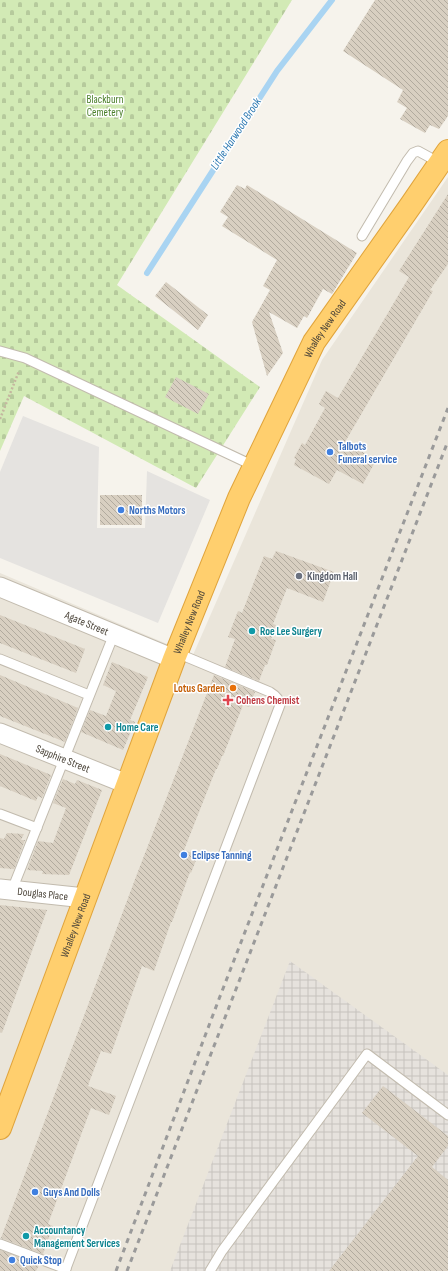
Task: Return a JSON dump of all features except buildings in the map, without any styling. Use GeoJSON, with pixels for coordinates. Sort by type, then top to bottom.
{"type":"FeatureCollection","features":[{"type":"Feature","properties":{"kind":"highway","name":"Whalley New Road"},"geometry":{"type":"LineString","coordinates":[[0,1128],[175,656],[239,498],[314,342],[444,157]]}},
{"type":"Feature","properties":{"kind":"street","name":"Agate Street"},"geometry":{"type":"LineString","coordinates":[[0,587],[114,634],[175,656]]}},
{"type":"Feature","properties":{"kind":"street","name":"Sapphire Street"},"geometry":{"type":"LineString","coordinates":[[0,733],[127,784]]}},
{"type":"Feature","properties":{"kind":"street","name":"Douglas Place"},"geometry":{"type":"LineString","coordinates":[[6,890],[86,898]]}},
{"type":"Feature","properties":{"kind":"lane"},"geometry":{"type":"LineString","coordinates":[[362,236],[413,153],[418,151],[444,157]]}},
{"type":"Feature","properties":{"kind":"lane"},"geometry":{"type":"LineString","coordinates":[[0,351],[25,358],[254,466]]}},
{"type":"Feature","properties":{"kind":"lane"},"geometry":{"type":"LineString","coordinates":[[6,890],[37,828],[114,634]]}},
{"type":"Feature","properties":{"kind":"lane"},"geometry":{"type":"LineString","coordinates":[[0,1244],[66,1270],[280,705],[275,695],[270,692],[175,656]]}},
{"type":"Feature","properties":{"kind":"lane"},"geometry":{"type":"LineString","coordinates":[[0,659],[89,696]]}},
{"type":"Feature","properties":{"kind":"lane"},"geometry":{"type":"LineString","coordinates":[[0,814],[37,828]]}},
{"type":"Feature","properties":{"kind":"lane"},"geometry":{"type":"LineString","coordinates":[[210,1271],[222,1251],[367,1054],[448,1115]]}},
{"type":"Feature","properties":{"kind":"path"},"geometry":{"type":"LineString","coordinates":[[0,419],[25,358]]}},
{"type":"Feature","properties":{"kind":"shaded area"},"geometry":{"type":"Polygon","coordinates":[[[448,177],[448,1271],[0,1271],[0,573],[193,655],[322,360],[448,177]]]}},
{"type":"Feature","properties":{"kind":"shaded area","name":"Norths Motors"},"geometry":{"type":"Polygon","coordinates":[[[23,416],[99,447],[97,528],[145,528],[147,471],[210,500],[158,623],[0,558],[0,472],[23,416]]]}},
{"type":"Feature","properties":{"kind":"shaded area"},"geometry":{"type":"Polygon","coordinates":[[[290,961],[448,1075],[448,1271],[170,1271],[290,961]]]}},
{"type":"Feature","properties":{"kind":"green space","name":"Blackburn Cemetery"},"geometry":{"type":"Polygon","coordinates":[[[0,0],[292,0],[117,285],[260,387],[196,488],[24,396],[0,451],[0,0]]]}},
{"type":"Feature","properties":{"kind":"waterway","name":"Little Harwood Brook"},"geometry":{"type":"LineString","coordinates":[[147,273],[277,71],[332,0]]}},
{"type":"Feature","properties":{"kind":"railway"},"geometry":{"type":"LineString","coordinates":[[116,1271],[219,999],[448,408]]}},
{"type":"Feature","properties":{"kind":"railway"},"geometry":{"type":"LineString","coordinates":[[127,1271],[448,441]]}},
{"type":"Feature","properties":{"kind":"place","name":"Talbots Funeral service"},"geometry":{"type":"Point","coordinates":[330,452]}},
{"type":"Feature","properties":{"kind":"place","name":"Norths Motors"},"geometry":{"type":"Point","coordinates":[121,510]}},
{"type":"Feature","properties":{"kind":"place","name":"Kingdom Hall"},"geometry":{"type":"Point","coordinates":[299,576]}},
{"type":"Feature","properties":{"kind":"place","name":"Roe Lee Surgery"},"geometry":{"type":"Point","coordinates":[252,631]}},
{"type":"Feature","properties":{"kind":"place","name":"Lotus Garden"},"geometry":{"type":"Point","coordinates":[233,688]}},
{"type":"Feature","properties":{"kind":"place","name":"Cohens Chemist"},"geometry":{"type":"Point","coordinates":[228,700]}},
{"type":"Feature","properties":{"kind":"place","name":"Home Care"},"geometry":{"type":"Point","coordinates":[108,727]}},
{"type":"Feature","properties":{"kind":"place","name":"Eclipse Tanning"},"geometry":{"type":"Point","coordinates":[184,855]}},
{"type":"Feature","properties":{"kind":"place","name":"Guys And Dolls"},"geometry":{"type":"Point","coordinates":[35,1192]}},
{"type":"Feature","properties":{"kind":"place","name":"Accountancy Management Services"},"geometry":{"type":"Point","coordinates":[26,1236]}},
{"type":"Feature","properties":{"kind":"place","name":"Quick Stop"},"geometry":{"type":"Point","coordinates":[12,1260]}}]}
